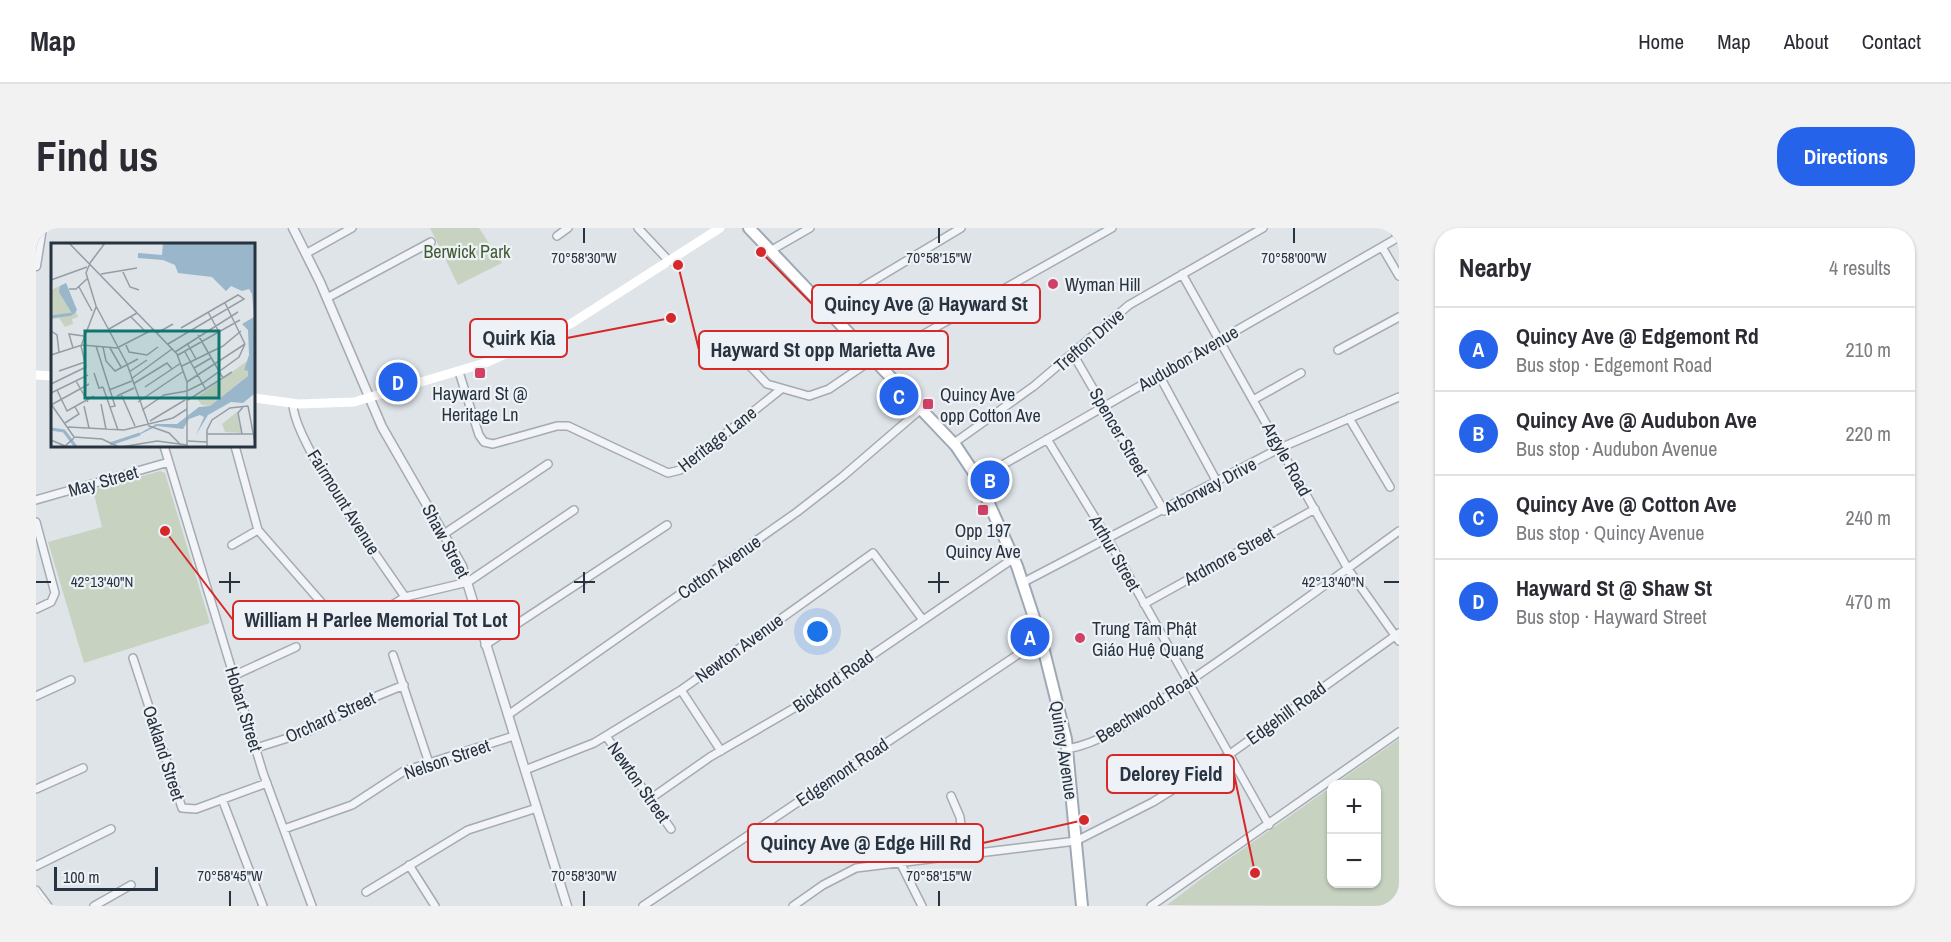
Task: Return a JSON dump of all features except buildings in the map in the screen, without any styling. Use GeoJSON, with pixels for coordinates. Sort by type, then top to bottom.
{"type":"FeatureCollection","features":[{"type":"Feature","properties":{"kind":"main road"},"geometry":{"type":"LineString","coordinates":[[255,398],[293,404],[335,404],[369,399],[459,372],[512,353],[557,332],[720,228]]}},
{"type":"Feature","properties":{"kind":"main road","name":"Quincy Avenue"},"geometry":{"type":"LineString","coordinates":[[749,228],[954,444],[978,478],[1024,582],[1041,639],[1067,749],[1082,906]]}},
{"type":"Feature","properties":{"kind":"main road"},"geometry":{"type":"LineString","coordinates":[[36,375],[51,376]]}},
{"type":"Feature","properties":{"kind":"street"},"geometry":{"type":"LineString","coordinates":[[36,266],[42,228]]}},
{"type":"Feature","properties":{"kind":"street","name":"Shaw Street"},"geometry":{"type":"LineString","coordinates":[[293,228],[307,253],[369,399],[468,582],[567,906]]}},
{"type":"Feature","properties":{"kind":"street"},"geometry":{"type":"LineString","coordinates":[[307,253],[352,228]]}},
{"type":"Feature","properties":{"kind":"street"},"geometry":{"type":"LineString","coordinates":[[638,228],[669,261]]}},
{"type":"Feature","properties":{"kind":"street"},"geometry":{"type":"LineString","coordinates":[[770,251],[810,228]]}},
{"type":"Feature","properties":{"kind":"street"},"geometry":{"type":"LineString","coordinates":[[826,309],[962,228]]}},
{"type":"Feature","properties":{"kind":"street"},"geometry":{"type":"LineString","coordinates":[[737,352],[767,384],[801,395],[818,394],[1112,228]]}},
{"type":"Feature","properties":{"kind":"street","name":"Trefton Drive"},"geometry":{"type":"LineString","coordinates":[[954,444],[1034,386],[1129,305],[1263,228]]}},
{"type":"Feature","properties":{"kind":"street"},"geometry":{"type":"LineString","coordinates":[[1393,228],[1399,237]]}},
{"type":"Feature","properties":{"kind":"street"},"geometry":{"type":"LineString","coordinates":[[558,236],[565,229]]}},
{"type":"Feature","properties":{"kind":"street","name":"Audubon Avenue"},"geometry":{"type":"LineString","coordinates":[[978,478],[1399,237]]}},
{"type":"Feature","properties":{"kind":"street"},"geometry":{"type":"LineString","coordinates":[[327,298],[431,243]]}},
{"type":"Feature","properties":{"kind":"street"},"geometry":{"type":"LineString","coordinates":[[1382,247],[1399,276]]}},
{"type":"Feature","properties":{"kind":"street","name":"Argyle Road"},"geometry":{"type":"LineString","coordinates":[[1182,274],[1348,569],[1398,636]]}},
{"type":"Feature","properties":{"kind":"street"},"geometry":{"type":"LineString","coordinates":[[1338,350],[1399,317]]}},
{"type":"Feature","properties":{"kind":"street","name":"Spencer Street"},"geometry":{"type":"LineString","coordinates":[[1073,354],[1164,511]]}},
{"type":"Feature","properties":{"kind":"street","name":"Heritage Lane"},"geometry":{"type":"LineString","coordinates":[[459,372],[479,435],[484,442],[494,444],[557,426],[568,426],[668,474],[680,470],[780,390]]}},
{"type":"Feature","properties":{"kind":"street"},"geometry":{"type":"LineString","coordinates":[[1253,400],[1301,373]]}},
{"type":"Feature","properties":{"kind":"street"},"geometry":{"type":"LineString","coordinates":[[1159,375],[1218,482]]}},
{"type":"Feature","properties":{"kind":"street","name":"Arborway Drive"},"geometry":{"type":"LineString","coordinates":[[1024,582],[1281,448],[1399,397]]}},
{"type":"Feature","properties":{"kind":"street","name":"Fairmount Avenue"},"geometry":{"type":"LineString","coordinates":[[293,404],[297,426],[338,497],[405,597]]}},
{"type":"Feature","properties":{"kind":"street","name":"Cotton Avenue"},"geometry":{"type":"LineString","coordinates":[[508,715],[797,512],[848,473],[921,409]]}},
{"type":"Feature","properties":{"kind":"street"},"geometry":{"type":"LineString","coordinates":[[1349,418],[1390,487]]}},
{"type":"Feature","properties":{"kind":"street","name":"Arthur Street"},"geometry":{"type":"LineString","coordinates":[[1047,439],[1108,539],[1269,825]]}},
{"type":"Feature","properties":{"kind":"street","name":"Hobart Street"},"geometry":{"type":"LineString","coordinates":[[164,447],[267,783],[312,906]]}},
{"type":"Feature","properties":{"kind":"street"},"geometry":{"type":"LineString","coordinates":[[235,447],[258,530],[348,633],[405,597],[468,582],[574,510]]}},
{"type":"Feature","properties":{"kind":"street","name":"May Street"},"geometry":{"type":"LineString","coordinates":[[36,500],[169,462]]}},
{"type":"Feature","properties":{"kind":"street"},"geometry":{"type":"LineString","coordinates":[[444,534],[548,464]]}},
{"type":"Feature","properties":{"kind":"street","name":"Ardmore Street"},"geometry":{"type":"LineString","coordinates":[[1144,604],[1315,508]]}},
{"type":"Feature","properties":{"kind":"street"},"geometry":{"type":"LineString","coordinates":[[36,522],[39,544],[54,585],[54,598],[36,609]]}},
{"type":"Feature","properties":{"kind":"street"},"geometry":{"type":"LineString","coordinates":[[486,645],[667,525]]}},
{"type":"Feature","properties":{"kind":"street"},"geometry":{"type":"LineString","coordinates":[[232,545],[258,530]]}},
{"type":"Feature","properties":{"kind":"street","name":"Beechwood Road"},"geometry":{"type":"LineString","coordinates":[[1067,749],[1084,746],[1130,721],[1399,531]]}},
{"type":"Feature","properties":{"kind":"street","name":"Newton Avenue"},"geometry":{"type":"LineString","coordinates":[[525,770],[567,755],[606,736],[681,690],[873,554],[923,620]]}},
{"type":"Feature","properties":{"kind":"street","name":"Bickford Road"},"geometry":{"type":"LineString","coordinates":[[650,799],[721,751],[754,734],[796,707],[1014,558]]}},
{"type":"Feature","properties":{"kind":"street","name":"Edgehill Road"},"geometry":{"type":"LineString","coordinates":[[1076,841],[1153,802],[1230,754],[1398,636]]}},
{"type":"Feature","properties":{"kind":"street","name":"Edgemont Road"},"geometry":{"type":"LineString","coordinates":[[643,906],[1041,639]]}},
{"type":"Feature","properties":{"kind":"street"},"geometry":{"type":"LineString","coordinates":[[233,676],[296,647]]}},
{"type":"Feature","properties":{"kind":"street"},"geometry":{"type":"LineString","coordinates":[[393,655],[429,764]]}},
{"type":"Feature","properties":{"kind":"street","name":"Oakland Street"},"geometry":{"type":"LineString","coordinates":[[133,658],[180,806],[191,810],[222,800]]}},
{"type":"Feature","properties":{"kind":"street"},"geometry":{"type":"LineString","coordinates":[[36,696],[71,680]]}},
{"type":"Feature","properties":{"kind":"street","name":"Orchard Street"},"geometry":{"type":"LineString","coordinates":[[256,748],[307,732],[377,696],[404,686]]}},
{"type":"Feature","properties":{"kind":"street"},"geometry":{"type":"LineString","coordinates":[[681,690],[721,751]]}},
{"type":"Feature","properties":{"kind":"street"},"geometry":{"type":"LineString","coordinates":[[1151,906],[1399,732]]}},
{"type":"Feature","properties":{"kind":"street","name":"Nelson Street"},"geometry":{"type":"LineString","coordinates":[[284,829],[352,805],[400,774],[514,736]]}},
{"type":"Feature","properties":{"kind":"street","name":"Newton Street"},"geometry":{"type":"LineString","coordinates":[[606,736],[671,828]]}},
{"type":"Feature","properties":{"kind":"street"},"geometry":{"type":"LineString","coordinates":[[36,789],[82,768]]}},
{"type":"Feature","properties":{"kind":"street"},"geometry":{"type":"LineString","coordinates":[[263,906],[222,800],[267,783]]}},
{"type":"Feature","properties":{"kind":"street"},"geometry":{"type":"LineString","coordinates":[[951,796],[960,817],[964,854]]}},
{"type":"Feature","properties":{"kind":"street"},"geometry":{"type":"LineString","coordinates":[[366,892],[468,830],[537,808]]}},
{"type":"Feature","properties":{"kind":"street"},"geometry":{"type":"LineString","coordinates":[[36,866],[111,829]]}},
{"type":"Feature","properties":{"kind":"street"},"geometry":{"type":"LineString","coordinates":[[793,906],[850,871],[900,862],[1076,841]]}},
{"type":"Feature","properties":{"kind":"street"},"geometry":{"type":"LineString","coordinates":[[900,862],[922,906]]}},
{"type":"Feature","properties":{"kind":"street"},"geometry":{"type":"LineString","coordinates":[[410,865],[435,906]]}},
{"type":"Feature","properties":{"kind":"street"},"geometry":{"type":"LineString","coordinates":[[94,906],[131,885]]}},
{"type":"Feature","properties":{"kind":"street"},"geometry":{"type":"LineString","coordinates":[[36,890],[48,906]]}},
{"type":"Feature","properties":{"kind":"green space","name":"Berwick Park"},"geometry":{"type":"Polygon","coordinates":[[[430,228],[479,228],[502,263],[458,285],[430,228]]]}},
{"type":"Feature","properties":{"kind":"green space"},"geometry":{"type":"Polygon","coordinates":[[[160,471],[165,473],[210,623],[84,663],[48,542],[102,527],[93,490],[160,471]]]}},
{"type":"Feature","properties":{"kind":"green space"},"geometry":{"type":"Polygon","coordinates":[[[1399,739],[1399,903],[1396,906],[1167,905],[1327,790],[1327,888],[1381,888],[1381,780],[1341,780],[1399,739]]]}},
{"type":"Feature","properties":{"kind":"place","name":"Quincy Ave @ Hayward St"},"geometry":{"type":"Point","coordinates":[761,252]}},
{"type":"Feature","properties":{"kind":"place","name":"Hayward St opp Marietta Ave"},"geometry":{"type":"Point","coordinates":[678,265]}},
{"type":"Feature","properties":{"kind":"place","name":"Wyman Hill"},"geometry":{"type":"Point","coordinates":[1053,284]}},
{"type":"Feature","properties":{"kind":"place","name":"Quirk Kia"},"geometry":{"type":"Point","coordinates":[671,318]}},
{"type":"Feature","properties":{"kind":"place","name":"Hayward St @ Heritage Ln"},"geometry":{"type":"Point","coordinates":[480,373]}},
{"type":"Feature","properties":{"kind":"place","name":"Hayward St @ Shaw St"},"geometry":{"type":"Point","coordinates":[398,382]}},
{"type":"Feature","properties":{"kind":"place","name":"Quincy Ave @ Cotton Ave"},"geometry":{"type":"Point","coordinates":[899,396]}},
{"type":"Feature","properties":{"kind":"place","name":"Quincy Ave opp Cotton Ave"},"geometry":{"type":"Point","coordinates":[928,404]}},
{"type":"Feature","properties":{"kind":"place","name":"Quincy Ave @ Audubon Ave"},"geometry":{"type":"Point","coordinates":[990,480]}},
{"type":"Feature","properties":{"kind":"place","name":"Opp 197 Quincy Ave"},"geometry":{"type":"Point","coordinates":[983,510]}},
{"type":"Feature","properties":{"kind":"place","name":"William H Parlee Memorial Tot Lot"},"geometry":{"type":"Point","coordinates":[165,531]}},
{"type":"Feature","properties":{"kind":"place","name":"Quincy Ave @ Edgemont Rd"},"geometry":{"type":"Point","coordinates":[1030,637]}},
{"type":"Feature","properties":{"kind":"place","name":"Trung Tâm Phật Giáo Huệ Quang"},"geometry":{"type":"Point","coordinates":[1080,638]}},
{"type":"Feature","properties":{"kind":"place","name":"Quincy Ave @ Edge Hill Rd"},"geometry":{"type":"Point","coordinates":[1084,820]}},
{"type":"Feature","properties":{"kind":"place","name":"Delorey Field"},"geometry":{"type":"Point","coordinates":[1255,873]}}]}
